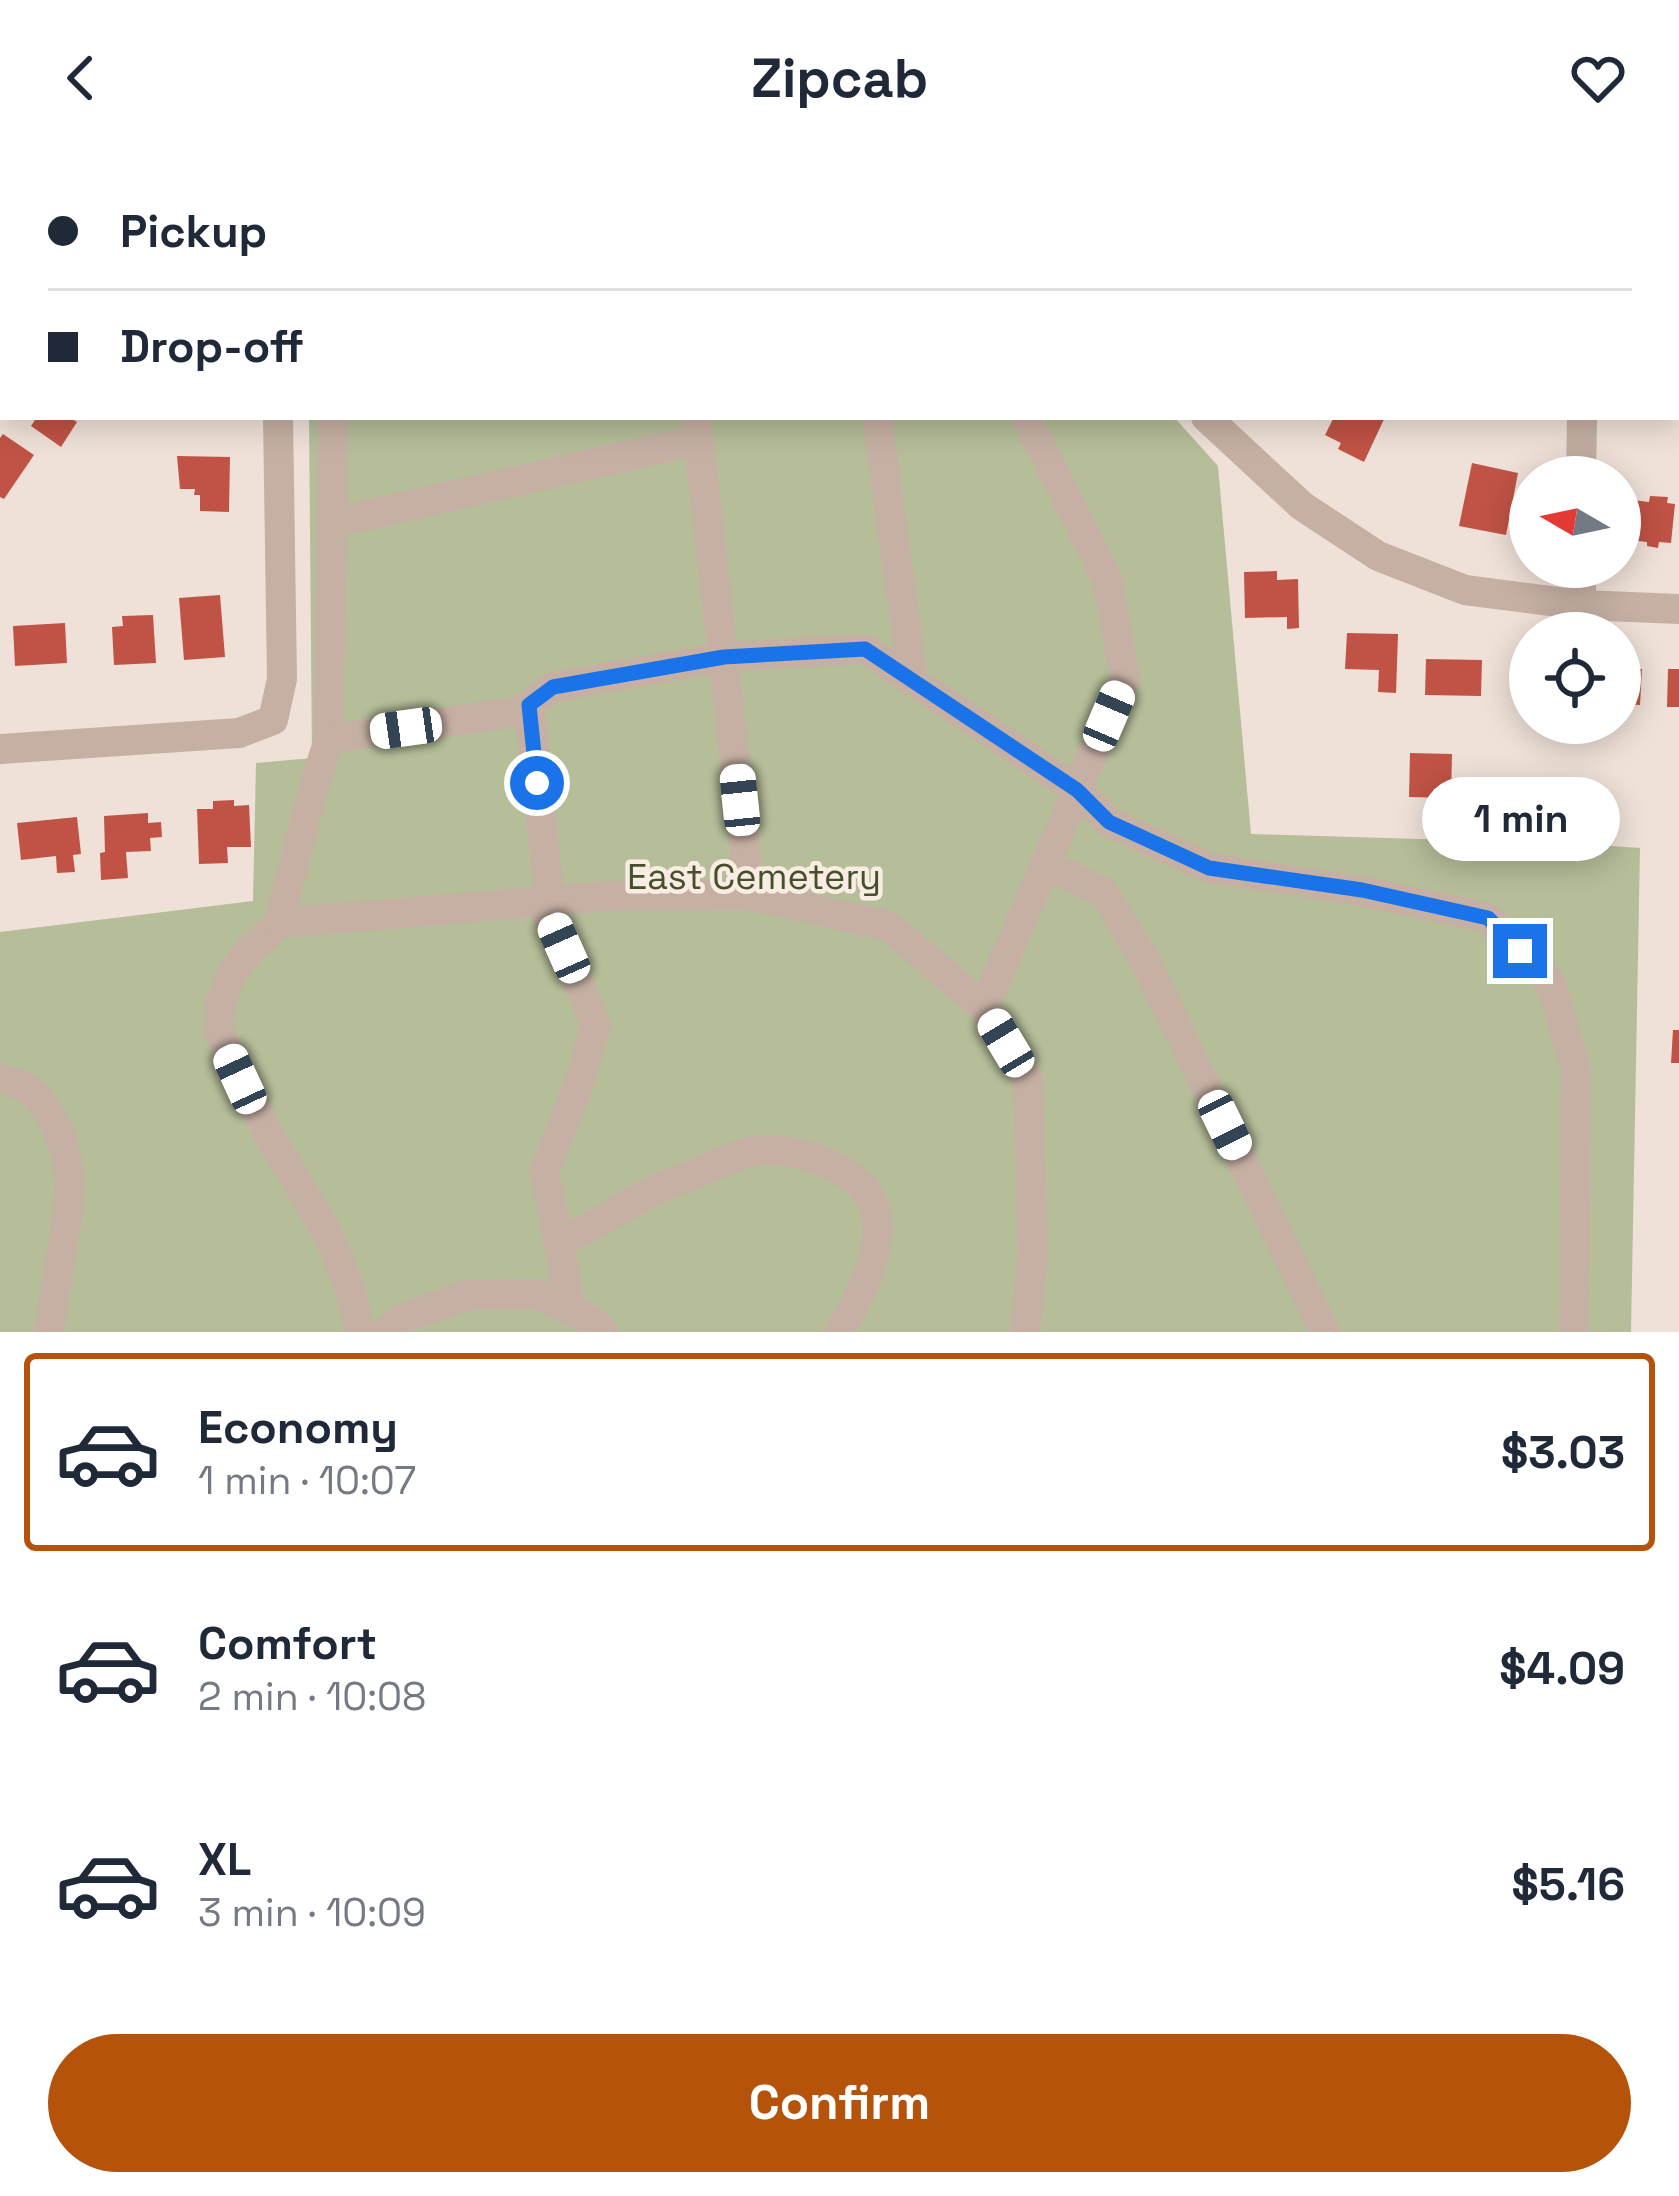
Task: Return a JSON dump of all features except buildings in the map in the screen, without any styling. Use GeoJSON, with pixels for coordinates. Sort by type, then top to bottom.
{"type":"FeatureCollection","features":[{"type":"Feature","properties":{"kind":"street"},"geometry":{"type":"LineString","coordinates":[[0,749],[239,733],[273,720],[282,679],[278,420]]}},
{"type":"Feature","properties":{"kind":"street"},"geometry":{"type":"LineString","coordinates":[[333,420],[329,739],[279,923],[233,971],[220,1004],[219,1032],[266,1130],[328,1234],[350,1289],[359,1332]]}},
{"type":"Feature","properties":{"kind":"street"},"geometry":{"type":"LineString","coordinates":[[878,420],[913,681]]}},
{"type":"Feature","properties":{"kind":"street"},"geometry":{"type":"LineString","coordinates":[[984,1007],[1125,679],[1107,579],[1028,420]]}},
{"type":"Feature","properties":{"kind":"street"},"geometry":{"type":"LineString","coordinates":[[1208,420],[1302,506],[1378,556],[1466,590],[1581,605],[1679,609]]}},
{"type":"Feature","properties":{"kind":"street"},"geometry":{"type":"LineString","coordinates":[[1582,420],[1582,456]]}},
{"type":"Feature","properties":{"kind":"street"},"geometry":{"type":"LineString","coordinates":[[332,524],[697,429],[750,895]]}},
{"type":"Feature","properties":{"kind":"street"},"geometry":{"type":"LineString","coordinates":[[1581,588],[1581,605]]}},
{"type":"Feature","properties":{"kind":"street"},"geometry":{"type":"LineString","coordinates":[[329,739],[521,711],[553,687],[724,657],[865,649],[1077,790],[1109,822],[1209,868],[1362,890],[1488,918],[1551,983],[1576,1071],[1574,1332]]}},
{"type":"Feature","properties":{"kind":"street"},"geometry":{"type":"LineString","coordinates":[[529,705],[545,901],[596,1027],[544,1173],[570,1310]]}},
{"type":"Feature","properties":{"kind":"street"},"geometry":{"type":"LineString","coordinates":[[1045,864],[1104,892],[1144,959],[1325,1332]]}},
{"type":"Feature","properties":{"kind":"street"},"geometry":{"type":"LineString","coordinates":[[279,923],[607,896],[750,895],[888,926],[984,1007],[1028,1079],[1033,1252],[1024,1332]]}},
{"type":"Feature","properties":{"kind":"street"},"geometry":{"type":"LineString","coordinates":[[0,1079],[38,1095],[67,1153],[69,1220],[50,1332]]}},
{"type":"Feature","properties":{"kind":"street"},"geometry":{"type":"LineString","coordinates":[[559,1242],[655,1190],[753,1151],[810,1156],[847,1173],[869,1195],[877,1226],[874,1260],[839,1332]]}},
{"type":"Feature","properties":{"kind":"street"},"geometry":{"type":"LineString","coordinates":[[386,1332],[402,1319],[467,1295],[538,1294],[607,1331]]}},
{"type":"Feature","properties":{"kind":"green space","name":"East Cemetery"},"geometry":{"type":"Polygon","coordinates":[[[309,420],[1177,420],[1218,466],[1251,834],[1640,848],[1631,1332],[0,1332],[0,932],[253,901],[256,763],[312,758],[309,420]]]}},
{"type":"Feature","properties":{"kind":"route"},"geometry":{"type":"LineString","coordinates":[[537,783],[529,705],[553,687],[724,657],[865,649],[1077,790],[1109,822],[1209,868],[1362,890],[1488,918],[1520,951]]}}]}
